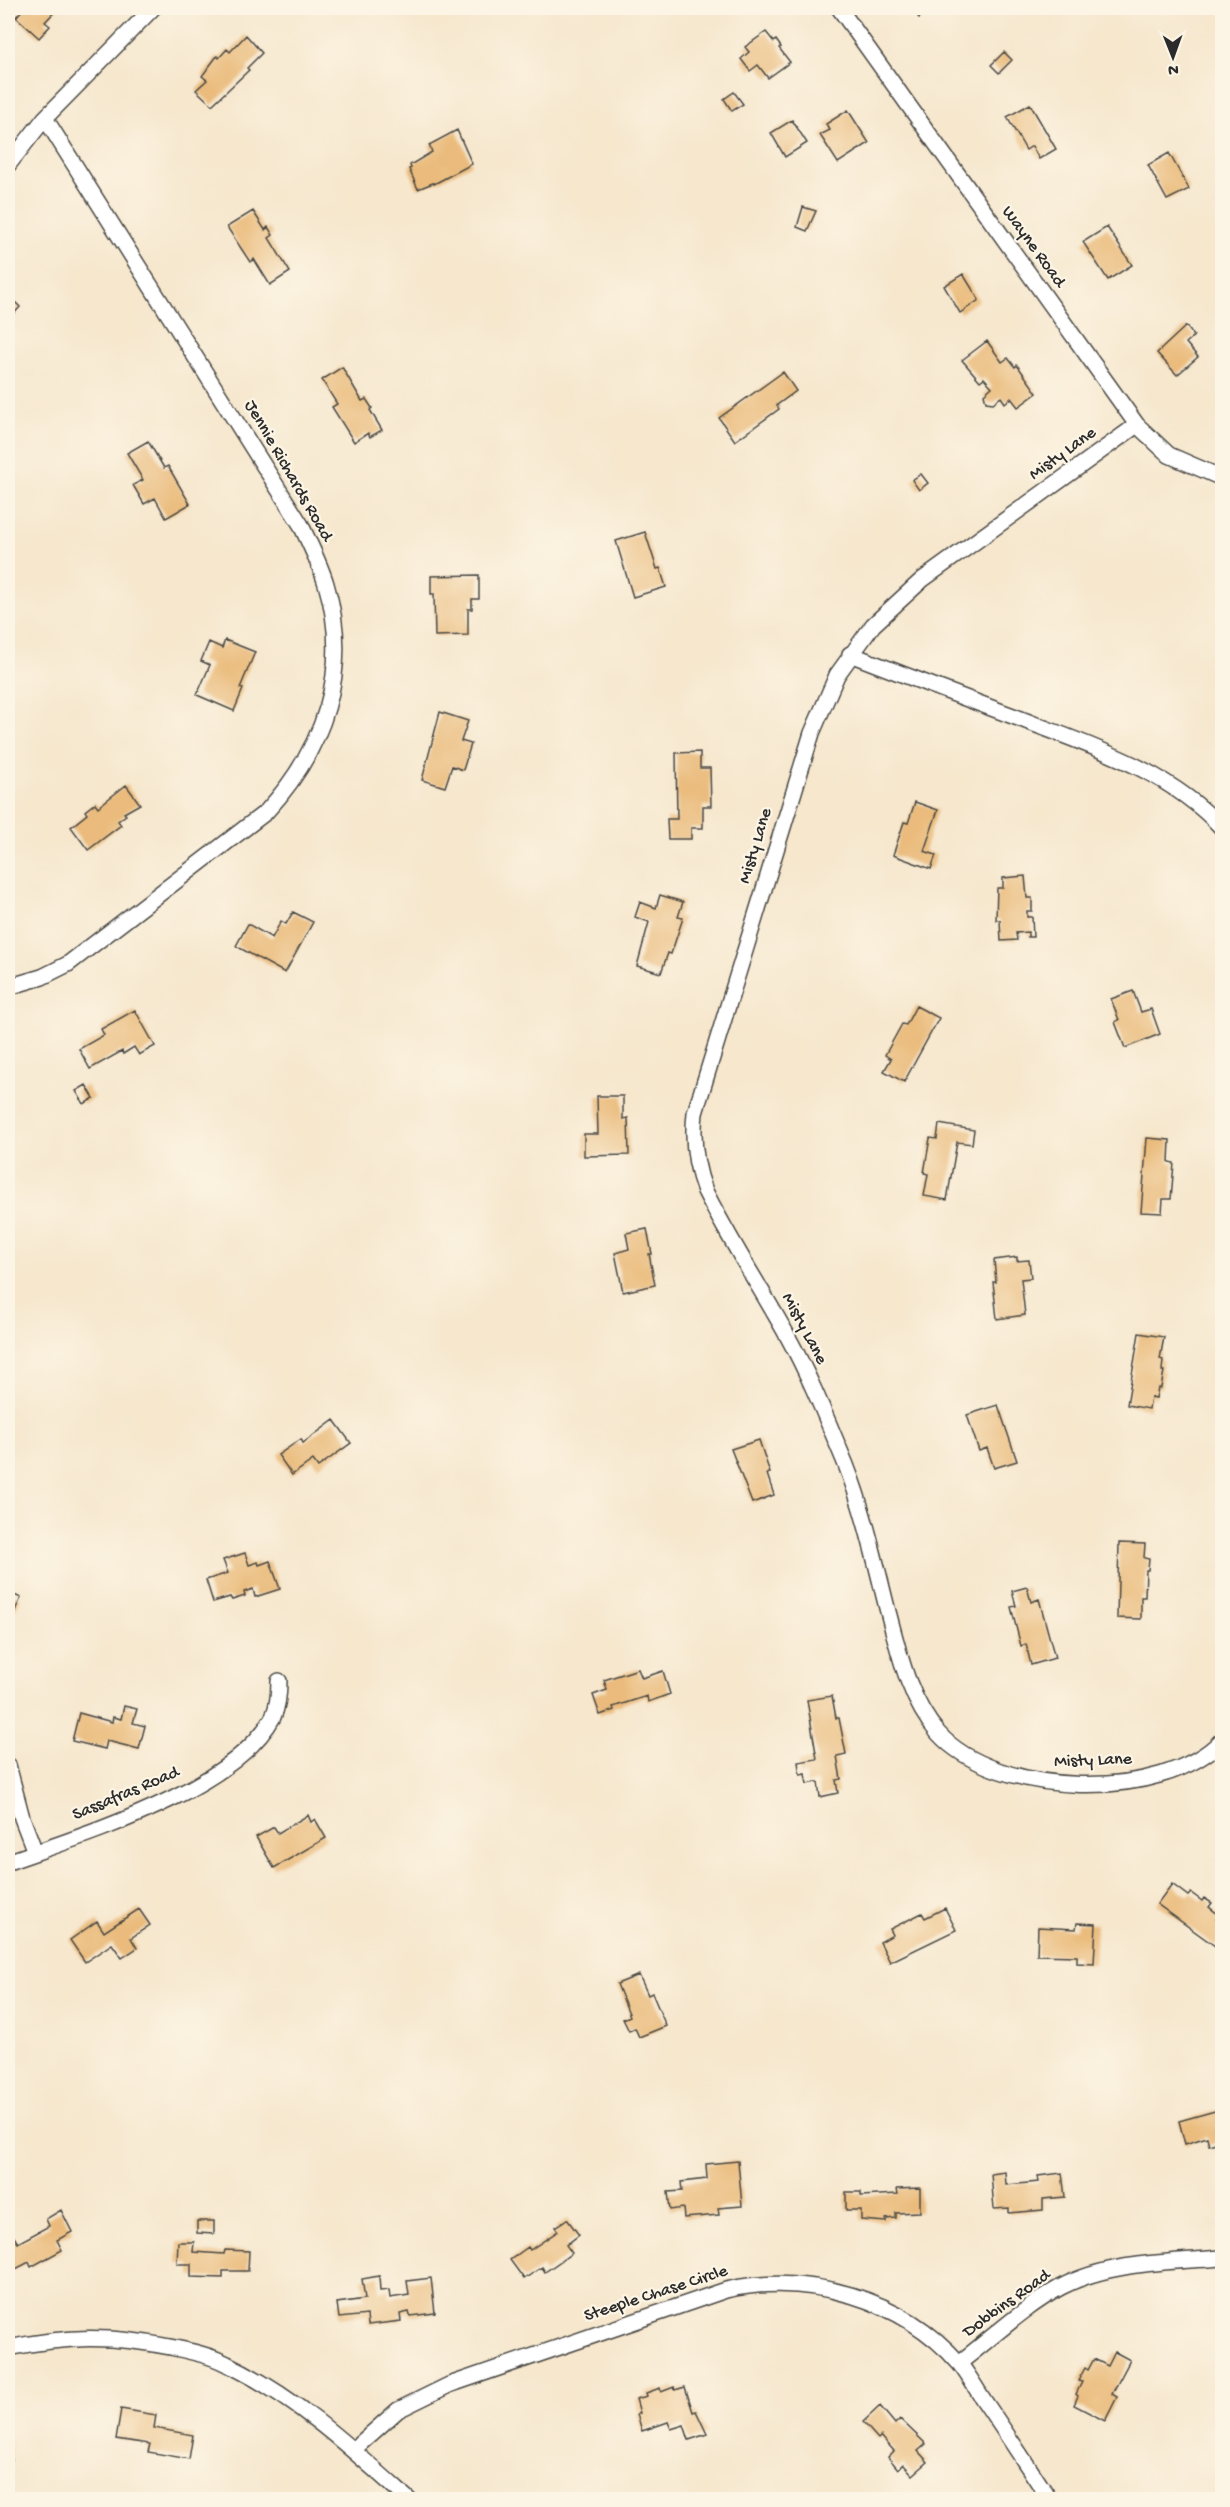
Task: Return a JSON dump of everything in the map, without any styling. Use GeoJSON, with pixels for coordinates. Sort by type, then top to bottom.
{"type":"FeatureCollection","features":[{"type":"Feature","properties":{"kind":"street"},"geometry":{"type":"LineString","coordinates":[[8,165],[45,118],[153,8]]}},
{"type":"Feature","properties":{"kind":"street","name":"Wayne Road"},"geometry":{"type":"LineString","coordinates":[[839,8],[1137,425],[1169,455],[1222,478]]}},
{"type":"Feature","properties":{"kind":"street","name":"Jennie Richards Road"},"geometry":{"type":"LineString","coordinates":[[8,987],[42,977],[68,964],[266,812],[303,766],[317,738],[328,708],[335,646],[333,615],[326,585],[301,525],[45,118]]}},
{"type":"Feature","properties":{"kind":"street","name":"Misty Lane"},"geometry":{"type":"LineString","coordinates":[[1137,425],[922,580],[873,625],[850,654],[837,675],[812,733],[695,1113],[693,1130],[697,1171],[718,1217],[789,1339],[828,1422],[859,1502],[904,1671],[918,1703],[939,1734],[968,1757],[994,1770],[1021,1779],[1080,1784],[1138,1779],[1168,1773],[1192,1763],[1214,1749],[1222,1740]]}},
{"type":"Feature","properties":{"kind":"street"},"geometry":{"type":"LineString","coordinates":[[850,654],[1136,765],[1203,808],[1222,828]]}},
{"type":"Feature","properties":{"kind":"street","name":"Sassafras Road"},"geometry":{"type":"LineString","coordinates":[[8,1862],[129,1818],[206,1779],[261,1735],[273,1715],[279,1698],[279,1681]]}},
{"type":"Feature","properties":{"kind":"street"},"geometry":{"type":"LineString","coordinates":[[8,1765],[22,1818],[35,1852]]}},
{"type":"Feature","properties":{"kind":"street","name":"Dobbins Road"},"geometry":{"type":"LineString","coordinates":[[959,2363],[1035,2303],[1086,2276],[1120,2268],[1222,2258]]}},
{"type":"Feature","properties":{"kind":"street","name":"Steeple Chase Circle"},"geometry":{"type":"LineString","coordinates":[[353,2450],[398,2410],[449,2385],[726,2290],[758,2284],[808,2284],[852,2295],[907,2322],[959,2363],[1050,2499]]}},
{"type":"Feature","properties":{"kind":"street"},"geometry":{"type":"LineString","coordinates":[[8,2348],[74,2337],[112,2338],[189,2351],[225,2363],[287,2399],[353,2450],[410,2499]]}},
{"type":"Feature","properties":{"kind":"building"},"geometry":{"type":"Polygon","coordinates":[[[24,8],[58,8],[45,22],[50,26],[39,38],[16,17],[24,8]]]}},
{"type":"Feature","properties":{"kind":"building"},"geometry":{"type":"Polygon","coordinates":[[[912,8],[934,8],[919,18],[912,8]]]}},
{"type":"Feature","properties":{"kind":"building"},"geometry":{"type":"Polygon","coordinates":[[[766,32],[774,42],[776,40],[790,62],[768,78],[758,65],[750,71],[741,59],[749,52],[745,47],[766,32]]]}},
{"type":"Feature","properties":{"kind":"building"},"geometry":{"type":"Polygon","coordinates":[[[246,35],[262,53],[247,68],[249,70],[212,105],[196,90],[207,80],[202,76],[217,56],[219,58],[227,49],[230,52],[246,35]]]}},
{"type":"Feature","properties":{"kind":"building"},"geometry":{"type":"Polygon","coordinates":[[[1004,52],[1012,60],[999,73],[991,65],[1004,52]]]}},
{"type":"Feature","properties":{"kind":"building"},"geometry":{"type":"Polygon","coordinates":[[[734,92],[743,104],[732,111],[724,99],[734,92]]]}},
{"type":"Feature","properties":{"kind":"building"},"geometry":{"type":"Polygon","coordinates":[[[1030,104],[1056,149],[1039,159],[1032,146],[1026,150],[1007,117],[1030,104]]]}},
{"type":"Feature","properties":{"kind":"building"},"geometry":{"type":"Polygon","coordinates":[[[848,110],[869,143],[838,163],[820,135],[830,130],[826,124],[848,110]]]}},
{"type":"Feature","properties":{"kind":"building"},"geometry":{"type":"Polygon","coordinates":[[[792,120],[807,143],[785,157],[771,133],[792,120]]]}},
{"type":"Feature","properties":{"kind":"building"},"geometry":{"type":"Polygon","coordinates":[[[457,130],[472,164],[434,184],[418,189],[409,169],[410,165],[432,152],[429,145],[457,130]]]}},
{"type":"Feature","properties":{"kind":"building"},"geometry":{"type":"Polygon","coordinates":[[[1169,153],[1189,189],[1167,200],[1148,165],[1169,153]]]}},
{"type":"Feature","properties":{"kind":"building"},"geometry":{"type":"Polygon","coordinates":[[[803,207],[816,211],[807,231],[797,227],[803,207]]]}},
{"type":"Feature","properties":{"kind":"building"},"geometry":{"type":"Polygon","coordinates":[[[253,211],[265,230],[268,227],[273,235],[269,238],[290,272],[270,285],[254,259],[250,262],[227,227],[253,211]]]}},
{"type":"Feature","properties":{"kind":"building"},"geometry":{"type":"Polygon","coordinates":[[[1107,227],[1132,265],[1108,280],[1083,242],[1107,227]]]}},
{"type":"Feature","properties":{"kind":"building"},"geometry":{"type":"Polygon","coordinates":[[[963,274],[979,300],[960,313],[944,286],[963,274]]]}},
{"type":"Feature","properties":{"kind":"building"},"geometry":{"type":"Polygon","coordinates":[[[8,295],[20,307],[8,320],[8,295]]]}},
{"type":"Feature","properties":{"kind":"building"},"geometry":{"type":"Polygon","coordinates":[[[1186,326],[1194,336],[1186,343],[1198,357],[1177,375],[1157,353],[1186,326]]]}},
{"type":"Feature","properties":{"kind":"building"},"geometry":{"type":"Polygon","coordinates":[[[987,341],[1002,362],[1008,358],[1015,367],[1017,365],[1037,393],[1018,407],[1011,398],[1005,403],[1001,397],[993,403],[986,402],[984,394],[992,387],[984,378],[980,381],[962,360],[987,341]]]}},
{"type":"Feature","properties":{"kind":"building"},"geometry":{"type":"Polygon","coordinates":[[[342,367],[362,401],[366,399],[372,408],[370,410],[382,430],[370,437],[368,433],[354,442],[332,407],[337,404],[322,380],[342,367]]]}},
{"type":"Feature","properties":{"kind":"building"},"geometry":{"type":"Polygon","coordinates":[[[783,372],[796,391],[777,405],[779,409],[735,441],[719,418],[783,372]]]}},
{"type":"Feature","properties":{"kind":"building"},"geometry":{"type":"Polygon","coordinates":[[[148,441],[164,468],[168,466],[190,504],[166,518],[155,498],[144,504],[133,485],[143,480],[127,453],[148,441]]]}},
{"type":"Feature","properties":{"kind":"building"},"geometry":{"type":"Polygon","coordinates":[[[921,474],[928,483],[919,490],[912,480],[921,474]]]}},
{"type":"Feature","properties":{"kind":"building"},"geometry":{"type":"Polygon","coordinates":[[[645,532],[657,569],[660,568],[666,587],[633,597],[616,541],[645,532]]]}},
{"type":"Feature","properties":{"kind":"building"},"geometry":{"type":"Polygon","coordinates":[[[479,575],[479,599],[472,599],[472,609],[468,609],[468,635],[435,636],[431,576],[479,575]]]}},
{"type":"Feature","properties":{"kind":"building"},"geometry":{"type":"Polygon","coordinates":[[[225,640],[255,652],[240,688],[243,689],[234,711],[197,695],[210,665],[201,661],[209,642],[222,648],[225,640]]]}},
{"type":"Feature","properties":{"kind":"building"},"geometry":{"type":"Polygon","coordinates":[[[440,712],[468,721],[461,741],[471,744],[463,770],[452,766],[445,787],[422,780],[440,712]]]}},
{"type":"Feature","properties":{"kind":"building"},"geometry":{"type":"Polygon","coordinates":[[[700,752],[700,768],[710,768],[711,806],[703,806],[703,828],[691,828],[691,839],[668,839],[667,819],[677,819],[676,753],[700,752]]]}},
{"type":"Feature","properties":{"kind":"building"},"geometry":{"type":"Polygon","coordinates":[[[126,785],[140,804],[124,813],[126,815],[118,821],[121,825],[88,850],[71,827],[87,814],[85,811],[95,803],[98,807],[126,785]]]}},
{"type":"Feature","properties":{"kind":"building"},"geometry":{"type":"Polygon","coordinates":[[[915,802],[938,810],[924,851],[936,855],[931,869],[893,855],[904,822],[908,823],[915,802]]]}},
{"type":"Feature","properties":{"kind":"building"},"geometry":{"type":"Polygon","coordinates":[[[1025,876],[1027,898],[1032,898],[1032,911],[1027,911],[1027,917],[1032,917],[1033,937],[1028,937],[1028,932],[1016,933],[1017,940],[1001,941],[1000,920],[996,920],[997,888],[1003,888],[1003,878],[1025,876]]]}},
{"type":"Feature","properties":{"kind":"building"},"geometry":{"type":"Polygon","coordinates":[[[660,895],[683,902],[678,917],[683,918],[671,954],[668,953],[661,973],[637,966],[649,922],[635,917],[640,902],[656,908],[660,895]]]}},
{"type":"Feature","properties":{"kind":"building"},"geometry":{"type":"Polygon","coordinates":[[[293,912],[313,922],[285,973],[236,946],[248,924],[272,938],[281,921],[286,924],[293,912]]]}},
{"type":"Feature","properties":{"kind":"building"},"geometry":{"type":"Polygon","coordinates":[[[1133,991],[1141,1012],[1151,1009],[1160,1034],[1125,1048],[1115,1022],[1119,1020],[1111,999],[1133,991]]]}},
{"type":"Feature","properties":{"kind":"building"},"geometry":{"type":"Polygon","coordinates":[[[916,1006],[939,1018],[904,1082],[884,1071],[891,1059],[885,1055],[902,1024],[906,1025],[916,1006]]]}},
{"type":"Feature","properties":{"kind":"building"},"geometry":{"type":"Polygon","coordinates":[[[135,1010],[155,1046],[139,1055],[134,1047],[123,1054],[122,1051],[90,1069],[79,1049],[104,1035],[101,1029],[135,1010]]]}},
{"type":"Feature","properties":{"kind":"building"},"geometry":{"type":"Polygon","coordinates":[[[86,1085],[94,1098],[84,1104],[76,1091],[86,1085]]]}},
{"type":"Feature","properties":{"kind":"building"},"geometry":{"type":"Polygon","coordinates":[[[597,1096],[623,1096],[623,1119],[628,1118],[629,1155],[584,1156],[584,1134],[598,1134],[597,1096]]]}},
{"type":"Feature","properties":{"kind":"building"},"geometry":{"type":"Polygon","coordinates":[[[939,1124],[974,1130],[972,1144],[957,1142],[947,1200],[924,1196],[928,1174],[924,1173],[930,1138],[937,1139],[939,1124]]]}},
{"type":"Feature","properties":{"kind":"building"},"geometry":{"type":"Polygon","coordinates":[[[1147,1138],[1170,1140],[1169,1162],[1174,1163],[1171,1199],[1163,1199],[1162,1213],[1141,1212],[1147,1138]]]}},
{"type":"Feature","properties":{"kind":"building"},"geometry":{"type":"Polygon","coordinates":[[[647,1229],[655,1285],[623,1292],[615,1253],[629,1249],[626,1233],[647,1229]]]}},
{"type":"Feature","properties":{"kind":"building"},"geometry":{"type":"Polygon","coordinates":[[[1017,1257],[1017,1261],[1029,1260],[1031,1278],[1021,1279],[1025,1315],[997,1319],[993,1282],[996,1282],[994,1260],[1017,1257]]]}},
{"type":"Feature","properties":{"kind":"building"},"geometry":{"type":"Polygon","coordinates":[[[1139,1333],[1164,1337],[1160,1359],[1163,1360],[1162,1371],[1164,1371],[1161,1388],[1158,1388],[1156,1398],[1151,1397],[1149,1409],[1127,1405],[1139,1333]]]}},
{"type":"Feature","properties":{"kind":"building"},"geometry":{"type":"Polygon","coordinates":[[[998,1405],[1017,1461],[994,1468],[987,1448],[979,1451],[967,1415],[998,1405]]]}},
{"type":"Feature","properties":{"kind":"building"},"geometry":{"type":"Polygon","coordinates":[[[334,1420],[351,1443],[318,1467],[313,1460],[292,1475],[278,1455],[301,1439],[303,1443],[334,1420]]]}},
{"type":"Feature","properties":{"kind":"building"},"geometry":{"type":"Polygon","coordinates":[[[759,1440],[770,1473],[767,1474],[774,1495],[752,1503],[731,1449],[759,1440]]]}},
{"type":"Feature","properties":{"kind":"building"},"geometry":{"type":"Polygon","coordinates":[[[1119,1543],[1145,1544],[1144,1558],[1149,1559],[1148,1570],[1146,1570],[1145,1597],[1141,1597],[1141,1619],[1117,1618],[1119,1543]]]}},
{"type":"Feature","properties":{"kind":"building"},"geometry":{"type":"Polygon","coordinates":[[[245,1553],[249,1565],[258,1562],[259,1565],[270,1561],[280,1589],[255,1597],[253,1589],[244,1592],[245,1596],[213,1602],[206,1580],[228,1573],[223,1560],[245,1553]]]}},
{"type":"Feature","properties":{"kind":"building"},"geometry":{"type":"Polygon","coordinates":[[[1027,1587],[1031,1602],[1039,1599],[1055,1658],[1031,1665],[1026,1644],[1021,1646],[1011,1607],[1016,1606],[1012,1591],[1027,1587]]]}},
{"type":"Feature","properties":{"kind":"building"},"geometry":{"type":"Polygon","coordinates":[[[8,1592],[21,1598],[10,1621],[8,1619],[8,1592]]]}},
{"type":"Feature","properties":{"kind":"building"},"geometry":{"type":"Polygon","coordinates":[[[638,1669],[642,1678],[663,1671],[670,1694],[648,1702],[647,1696],[613,1707],[614,1710],[600,1715],[593,1695],[607,1690],[604,1680],[638,1669]]]}},
{"type":"Feature","properties":{"kind":"building"},"geometry":{"type":"Polygon","coordinates":[[[832,1696],[846,1754],[837,1756],[841,1779],[836,1780],[838,1793],[820,1797],[818,1782],[807,1784],[805,1774],[800,1775],[798,1762],[817,1759],[807,1700],[832,1696]]]}},
{"type":"Feature","properties":{"kind":"building"},"geometry":{"type":"Polygon","coordinates":[[[124,1706],[137,1709],[133,1723],[145,1726],[139,1749],[107,1741],[105,1749],[72,1741],[79,1713],[112,1722],[113,1717],[121,1719],[124,1706]]]}},
{"type":"Feature","properties":{"kind":"building"},"geometry":{"type":"Polygon","coordinates":[[[308,1815],[311,1822],[315,1819],[326,1838],[274,1868],[256,1837],[274,1827],[278,1833],[308,1815]]]}},
{"type":"Feature","properties":{"kind":"building"},"geometry":{"type":"Polygon","coordinates":[[[1172,1884],[1188,1896],[1191,1893],[1202,1901],[1204,1898],[1212,1903],[1209,1907],[1219,1915],[1216,1919],[1222,1923],[1222,1936],[1215,1946],[1157,1904],[1172,1884]]]}},
{"type":"Feature","properties":{"kind":"building"},"geometry":{"type":"Polygon","coordinates":[[[945,1908],[956,1930],[890,1962],[880,1942],[893,1935],[890,1929],[922,1913],[925,1918],[945,1908]]]}},
{"type":"Feature","properties":{"kind":"building"},"geometry":{"type":"Polygon","coordinates":[[[139,1909],[150,1925],[131,1938],[137,1948],[122,1958],[112,1944],[85,1962],[70,1940],[97,1921],[104,1932],[139,1909]]]}},
{"type":"Feature","properties":{"kind":"building"},"geometry":{"type":"Polygon","coordinates":[[[1077,1923],[1096,1924],[1094,1964],[1077,1963],[1077,1956],[1037,1955],[1038,1927],[1076,1929],[1077,1923]]]}},
{"type":"Feature","properties":{"kind":"building"},"geometry":{"type":"Polygon","coordinates":[[[639,1975],[648,1995],[652,1993],[666,2026],[639,2037],[635,2028],[629,2031],[623,2019],[630,2016],[617,1984],[639,1975]]]}},
{"type":"Feature","properties":{"kind":"building"},"geometry":{"type":"Polygon","coordinates":[[[1222,2109],[1222,2141],[1209,2145],[1207,2137],[1185,2144],[1179,2121],[1222,2109]]]}},
{"type":"Feature","properties":{"kind":"building"},"geometry":{"type":"Polygon","coordinates":[[[738,2161],[742,2206],[718,2208],[719,2215],[684,2218],[683,2208],[670,2210],[668,2192],[682,2191],[681,2182],[707,2179],[706,2164],[738,2161]]]}},
{"type":"Feature","properties":{"kind":"building"},"geometry":{"type":"Polygon","coordinates":[[[1005,2172],[1006,2185],[1039,2182],[1038,2176],[1062,2173],[1065,2197],[1043,2199],[1043,2210],[1009,2213],[1009,2208],[994,2209],[991,2174],[1005,2172]]]}},
{"type":"Feature","properties":{"kind":"building"},"geometry":{"type":"Polygon","coordinates":[[[920,2188],[920,2212],[896,2213],[896,2218],[886,2219],[886,2222],[861,2220],[861,2210],[846,2210],[846,2192],[861,2192],[861,2196],[898,2194],[897,2189],[920,2188]]]}},
{"type":"Feature","properties":{"kind":"building"},"geometry":{"type":"Polygon","coordinates":[[[61,2210],[72,2232],[57,2240],[62,2250],[31,2267],[29,2262],[8,2273],[8,2240],[14,2237],[18,2243],[49,2226],[46,2219],[61,2210]]]}},
{"type":"Feature","properties":{"kind":"building"},"geometry":{"type":"Polygon","coordinates":[[[567,2219],[579,2235],[566,2245],[572,2253],[545,2272],[542,2267],[524,2279],[510,2260],[528,2247],[530,2250],[558,2231],[555,2227],[567,2219]]]}},
{"type":"Feature","properties":{"kind":"building"},"geometry":{"type":"Polygon","coordinates":[[[197,2221],[214,2221],[214,2234],[197,2233],[197,2221]]]}},
{"type":"Feature","properties":{"kind":"building"},"geometry":{"type":"Polygon","coordinates":[[[178,2242],[194,2242],[193,2252],[224,2254],[225,2250],[249,2251],[248,2271],[223,2271],[223,2278],[191,2277],[191,2264],[177,2264],[178,2242]]]}},
{"type":"Feature","properties":{"kind":"building"},"geometry":{"type":"Polygon","coordinates":[[[379,2276],[380,2291],[389,2290],[390,2298],[409,2295],[407,2281],[431,2278],[435,2313],[410,2316],[409,2312],[400,2314],[401,2321],[368,2325],[367,2315],[339,2318],[337,2303],[365,2299],[362,2279],[379,2276]]]}},
{"type":"Feature","properties":{"kind":"building"},"geometry":{"type":"Polygon","coordinates":[[[1115,2352],[1130,2360],[1112,2394],[1117,2397],[1105,2421],[1074,2405],[1082,2382],[1078,2381],[1085,2368],[1088,2370],[1094,2359],[1108,2366],[1115,2352]]]}},
{"type":"Feature","properties":{"kind":"building"},"geometry":{"type":"Polygon","coordinates":[[[674,2387],[675,2390],[685,2387],[693,2412],[696,2411],[707,2434],[689,2440],[684,2425],[671,2429],[668,2422],[642,2431],[636,2399],[647,2396],[646,2393],[660,2388],[661,2392],[674,2387]]]}},
{"type":"Feature","properties":{"kind":"building"},"geometry":{"type":"Polygon","coordinates":[[[880,2406],[895,2424],[900,2419],[926,2444],[918,2451],[928,2462],[913,2475],[903,2464],[898,2469],[888,2457],[894,2451],[881,2436],[878,2439],[863,2422],[880,2406]]]}},
{"type":"Feature","properties":{"kind":"building"},"geometry":{"type":"Polygon","coordinates":[[[121,2409],[156,2415],[154,2428],[193,2435],[189,2459],[148,2452],[150,2444],[116,2439],[121,2409]]]}},
{"type":"Feature","properties":{"kind":"building"},"geometry":{"type":"Polygon","coordinates":[[[8,2433],[11,2460],[8,2460],[8,2433]]]}}]}
